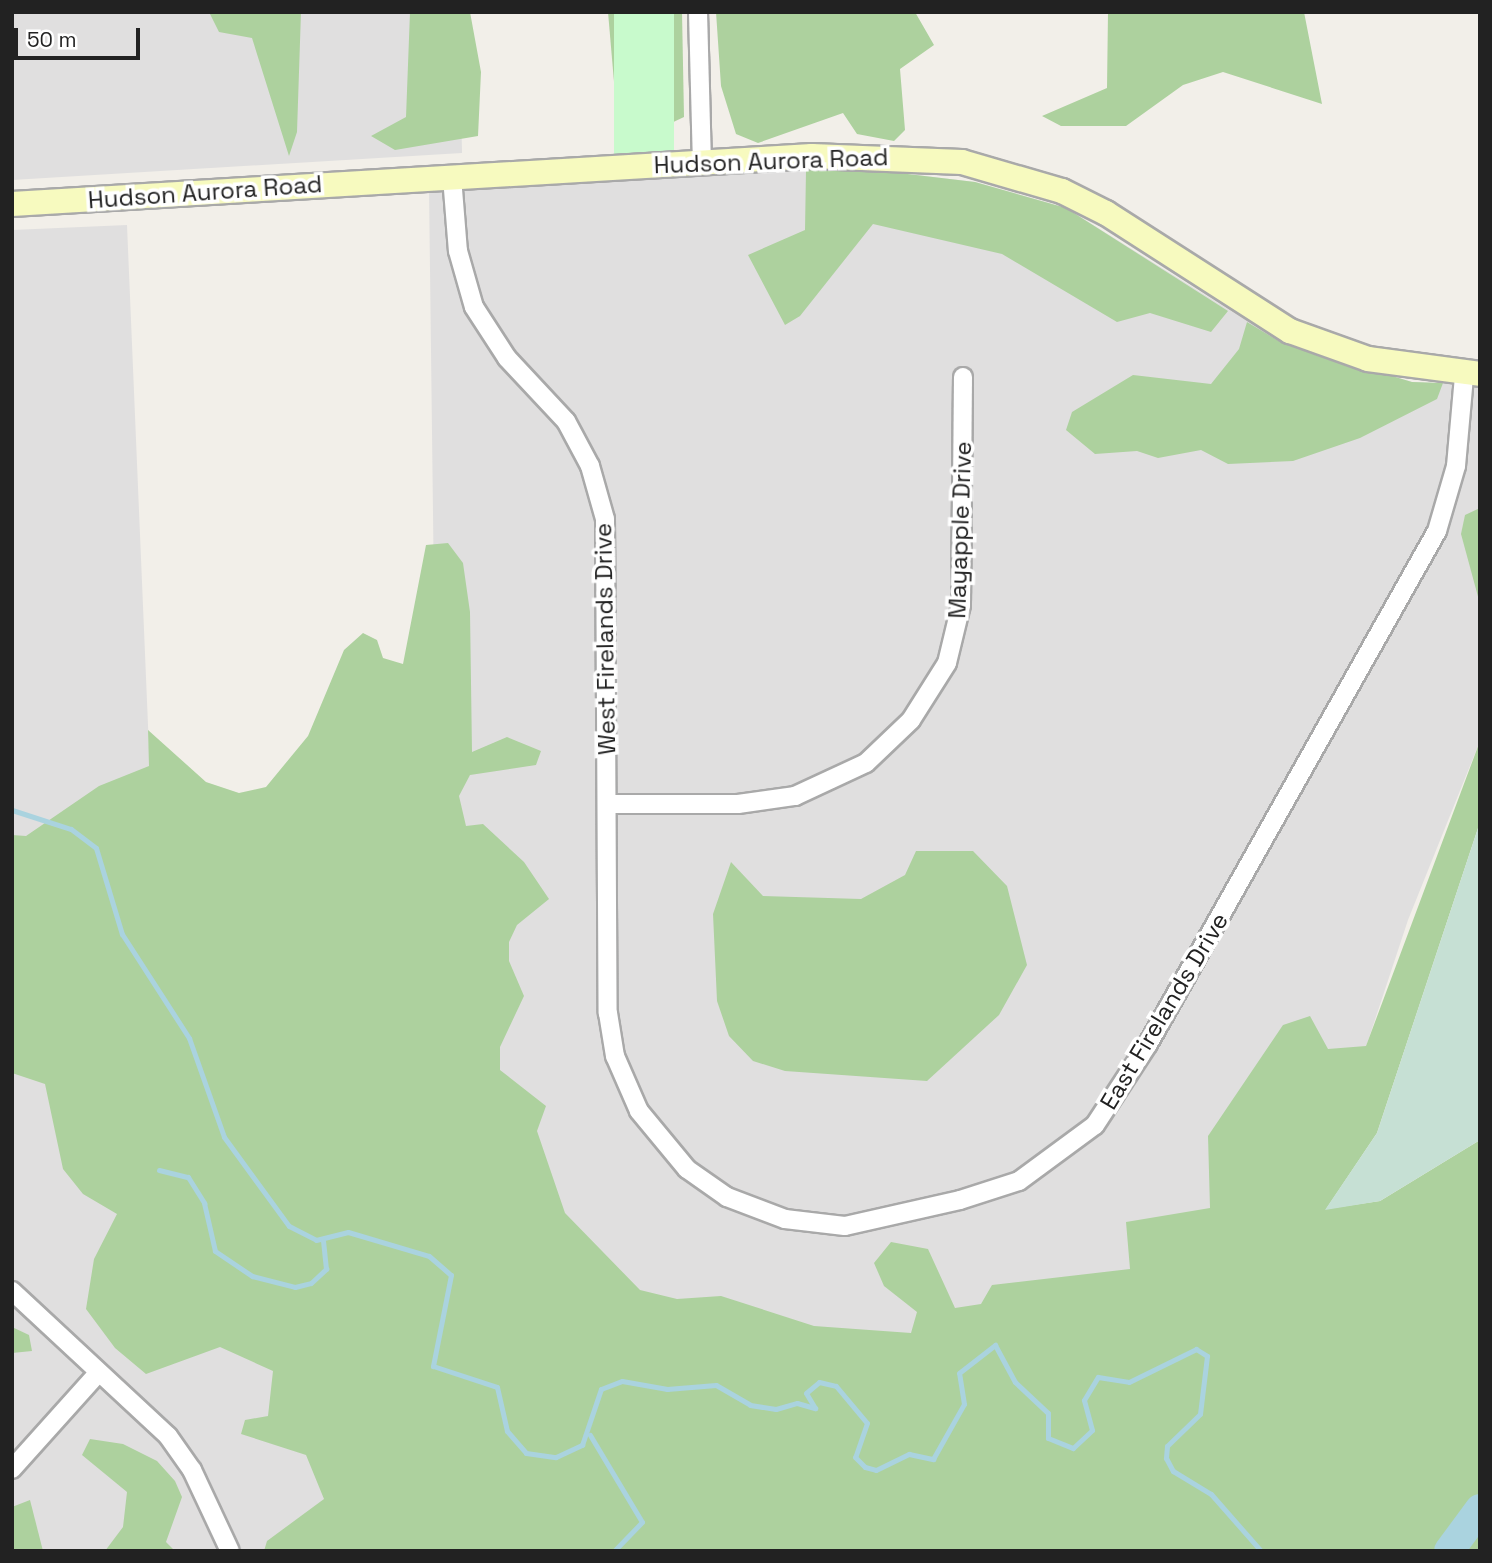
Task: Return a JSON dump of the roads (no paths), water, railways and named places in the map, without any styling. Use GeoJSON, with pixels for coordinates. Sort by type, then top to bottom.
{"type":"FeatureCollection","features":[{"type":"Feature","properties":{"kind":"street"},"geometry":{"type":"LineString","coordinates":[[698,12],[702,162]]}},
{"type":"Feature","properties":{"kind":"street","name":"Hudson Aurora Road"},"geometry":{"type":"LineString","coordinates":[[12,204],[702,162],[915,157],[1012,174],[1106,213],[1290,331],[1368,359],[1472,375]]}},
{"type":"Feature","properties":{"kind":"street","name":"West Firelands Drive"},"geometry":{"type":"LineString","coordinates":[[452,177],[458,251],[474,307],[507,358],[566,421],[600,498],[608,549],[608,978]]}},
{"type":"Feature","properties":{"kind":"street","name":"East Firelands Drive"},"geometry":{"type":"LineString","coordinates":[[608,978],[615,1056],[654,1135],[687,1169],[759,1211],[812,1224],[886,1220],[1019,1181],[1053,1161],[1116,1097],[1437,531],[1456,466],[1472,375]]}},
{"type":"Feature","properties":{"kind":"street","name":"Mayapple Drive"},"geometry":{"type":"LineString","coordinates":[[607,804],[738,804],[795,796],[866,763],[911,720],[947,663],[961,605],[963,377]]}},
{"type":"Feature","properties":{"kind":"street"},"geometry":{"type":"LineString","coordinates":[[12,1292],[168,1436],[192,1470],[230,1551]]}},
{"type":"Feature","properties":{"kind":"street"},"geometry":{"type":"LineString","coordinates":[[12,1469],[99,1372]]}},
{"type":"Feature","properties":{"kind":"waterway"},"geometry":{"type":"LineString","coordinates":[[12,810],[71,829],[96,848],[122,934],[189,1038],[224,1137],[289,1226],[316,1240],[348,1232],[429,1256],[451,1275],[433,1366],[497,1387],[507,1431],[526,1453],[556,1457],[582,1445],[601,1389],[622,1381],[667,1389],[716,1385],[750,1405],[776,1409],[797,1403],[815,1408],[806,1393],[819,1382],[836,1386],[867,1423],[855,1457],[865,1467],[876,1470],[909,1454],[933,1459],[964,1404],[959,1373],[995,1345],[1015,1382],[1048,1413],[1048,1438],[1073,1448],[1092,1430],[1084,1400],[1098,1377],[1129,1382],[1196,1349],[1207,1356],[1200,1414],[1167,1446],[1166,1458],[1173,1471],[1211,1494],[1261,1551]]}},
{"type":"Feature","properties":{"kind":"waterway"},"geometry":{"type":"LineString","coordinates":[[159,1170],[188,1177],[204,1203],[215,1251],[252,1276],[295,1287],[311,1283],[326,1269],[323,1241]]}},
{"type":"Feature","properties":{"kind":"waterway"},"geometry":{"type":"LineString","coordinates":[[590,1435],[642,1522],[614,1551]]}},
{"type":"Feature","properties":{"kind":"waterway"},"geometry":{"type":"LineString","coordinates":[[1449,1551],[1480,1509]]}}]}
